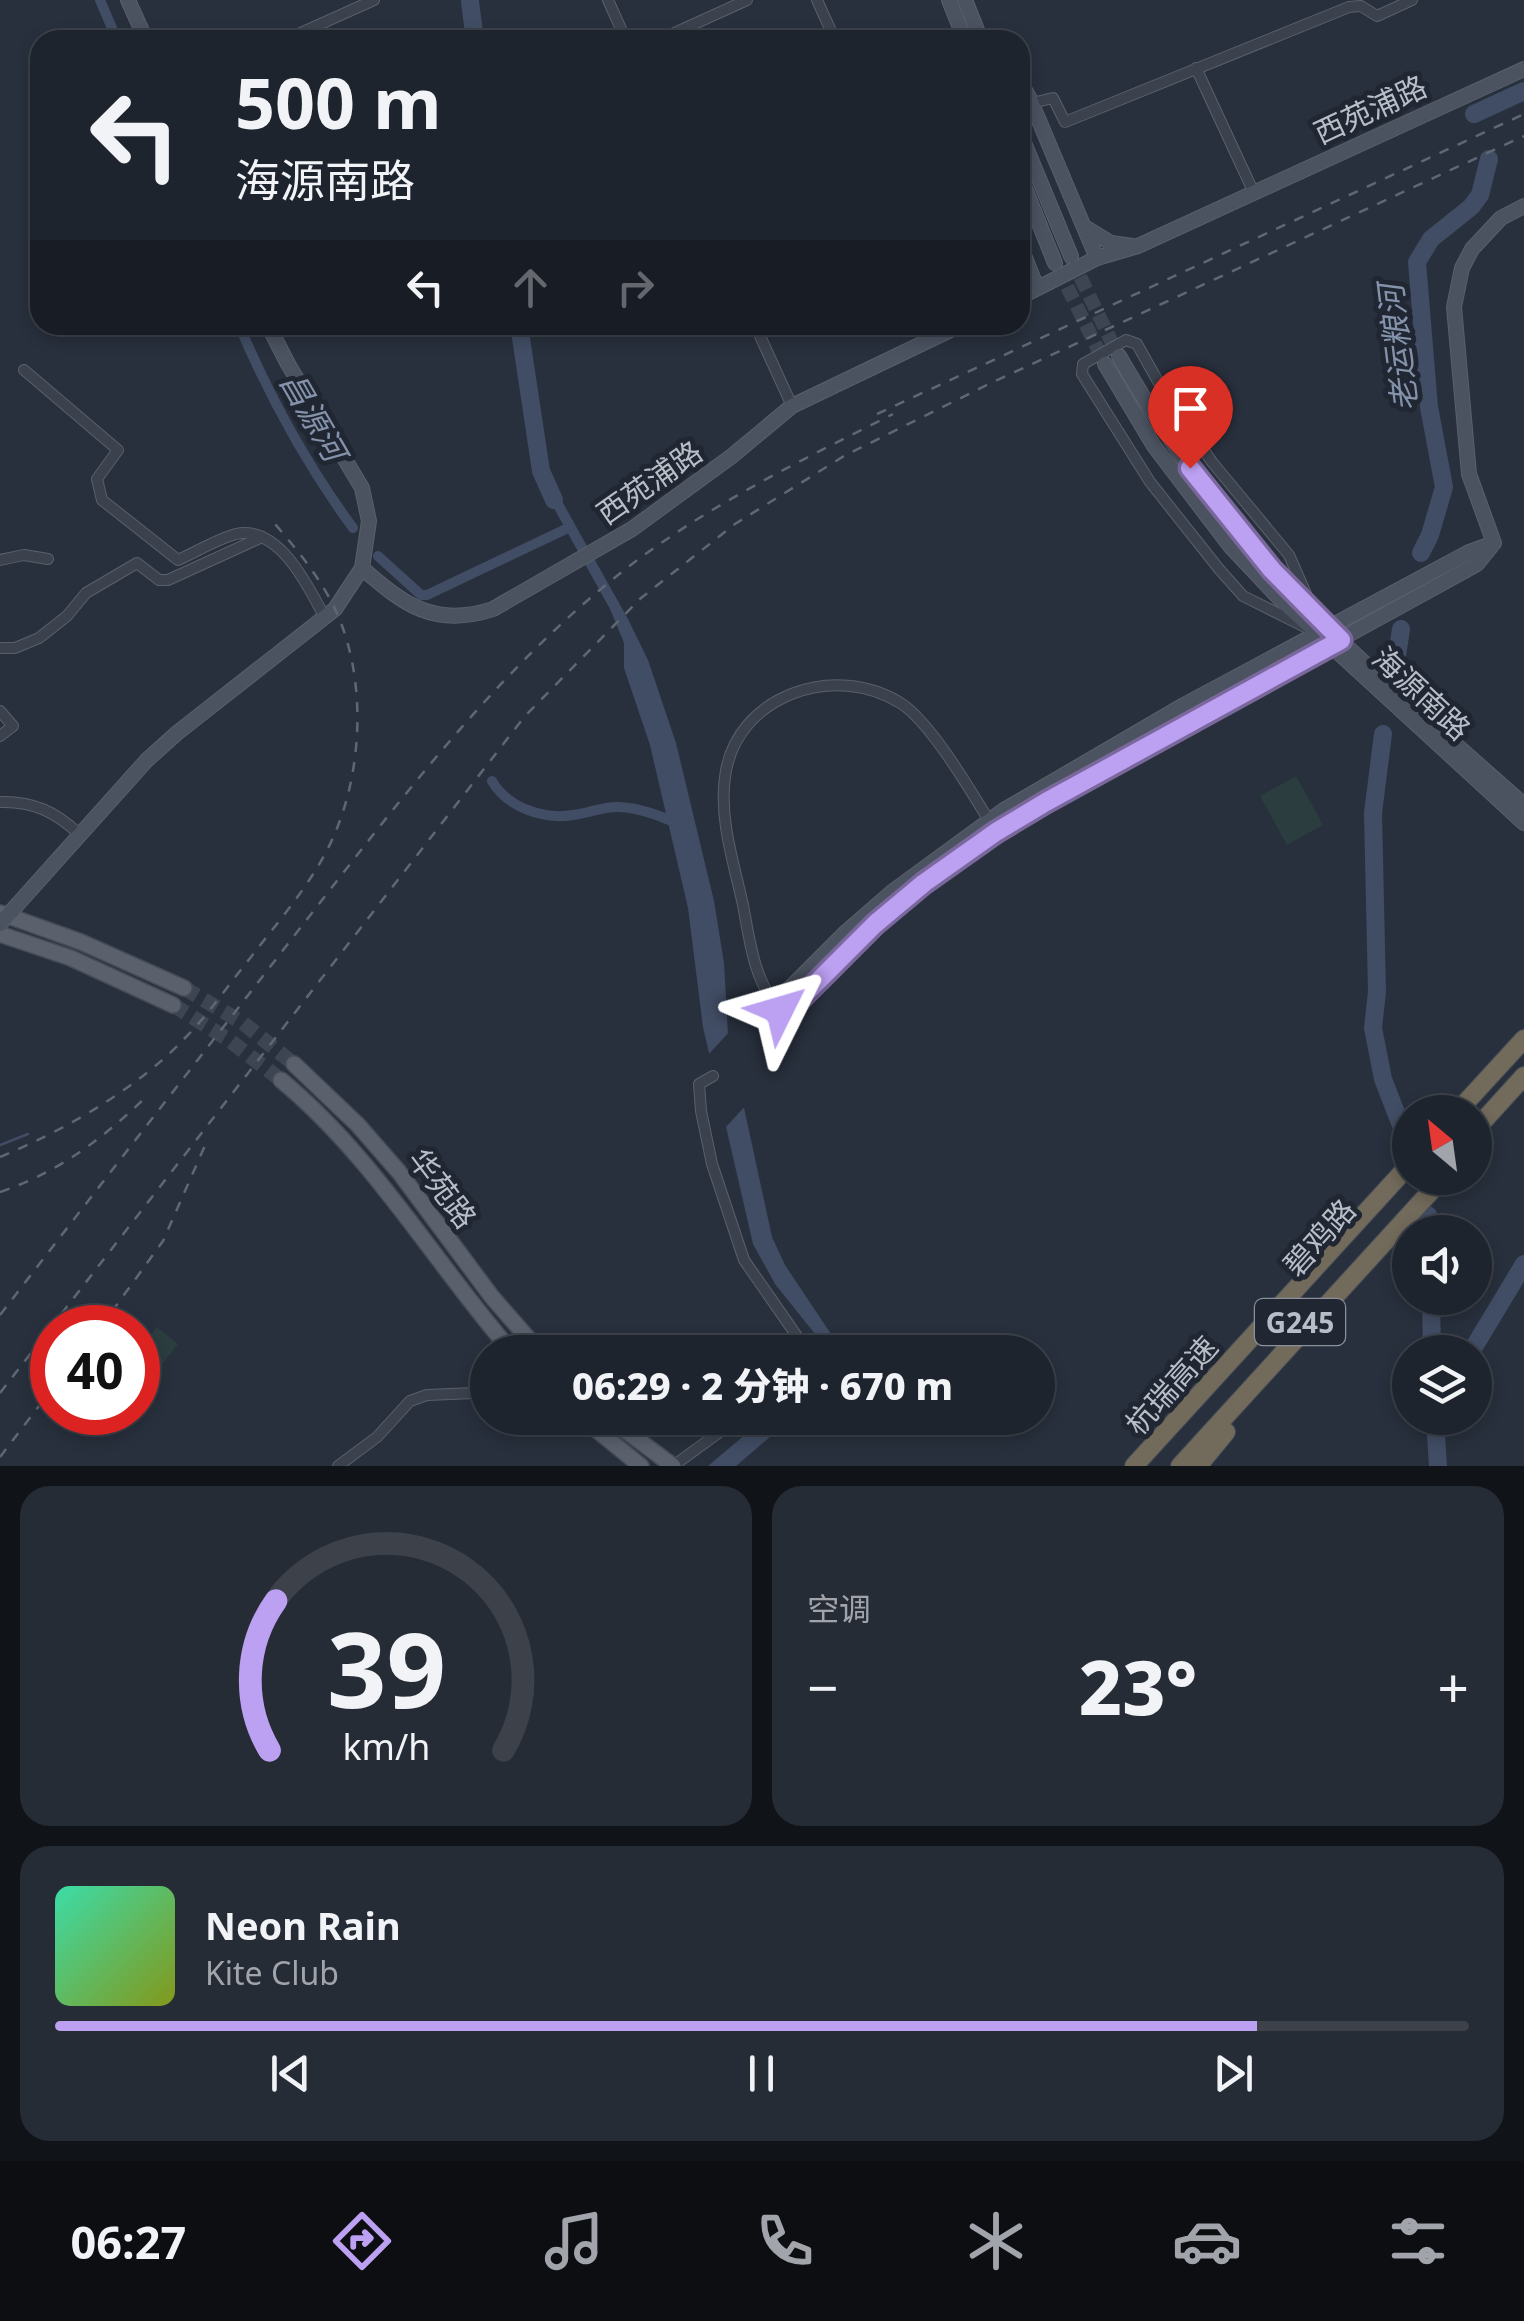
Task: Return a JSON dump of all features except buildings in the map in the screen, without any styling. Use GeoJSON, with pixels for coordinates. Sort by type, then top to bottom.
{"type":"FeatureCollection","features":[{"type":"Feature","properties":{"kind":"highway"},"geometry":{"type":"LineString","coordinates":[[1473,1095],[1524,1039]]}},
{"type":"Feature","properties":{"kind":"highway"},"geometry":{"type":"LineString","coordinates":[[1486,1095],[1524,1053]]}},
{"type":"Feature","properties":{"kind":"highway"},"geometry":{"type":"LineString","coordinates":[[1492,1111],[1524,1076]]}},
{"type":"Feature","properties":{"kind":"highway"},"geometry":{"type":"LineString","coordinates":[[1492,1124],[1524,1089]]}},
{"type":"Feature","properties":{"kind":"highway","name":"杭瑞高速"},"geometry":{"type":"LineString","coordinates":[[1134,1466],[1392,1184]]}},
{"type":"Feature","properties":{"kind":"highway","name":"碧鸡路"},"geometry":{"type":"LineString","coordinates":[[1148,1466],[1395,1195]]}},
{"type":"Feature","properties":{"kind":"highway","name":"碧鸡路"},"geometry":{"type":"LineString","coordinates":[[1169,1466],[1416,1195]]}},
{"type":"Feature","properties":{"kind":"highway","name":"杭瑞高速"},"geometry":{"type":"LineString","coordinates":[[1409,1215],[1427,1195]]}},
{"type":"Feature","properties":{"kind":"highway","name":"杭瑞高速"},"geometry":{"type":"LineString","coordinates":[[1180,1466],[1392,1234]]}},
{"type":"Feature","properties":{"kind":"highway"},"geometry":{"type":"LineString","coordinates":[[1198,1466],[1392,1235]]}},
{"type":"Feature","properties":{"kind":"main road"},"geometry":{"type":"LineString","coordinates":[[0,913],[81,942],[184,988]]}},
{"type":"Feature","properties":{"kind":"main road"},"geometry":{"type":"LineString","coordinates":[[0,934],[71,958],[173,1005]]}},
{"type":"Feature","properties":{"kind":"main road","name":"华苑路"},"geometry":{"type":"LineString","coordinates":[[294,1064],[400,1172],[480,1282],[525,1335]]}},
{"type":"Feature","properties":{"kind":"main road","name":"华苑路"},"geometry":{"type":"LineString","coordinates":[[281,1080],[330,1124],[378,1177],[497,1335]]}},
{"type":"Feature","properties":{"kind":"main road"},"geometry":{"type":"LineString","coordinates":[[603,1435],[640,1466]]}},
{"type":"Feature","properties":{"kind":"main road"},"geometry":{"type":"LineString","coordinates":[[632,1435],[673,1466]]}},
{"type":"Feature","properties":{"kind":"street"},"geometry":{"type":"LineString","coordinates":[[128,0],[142,30]]}},
{"type":"Feature","properties":{"kind":"street"},"geometry":{"type":"LineString","coordinates":[[307,30],[374,0]]}},
{"type":"Feature","properties":{"kind":"street"},"geometry":{"type":"LineString","coordinates":[[608,0],[622,30]]}},
{"type":"Feature","properties":{"kind":"street"},"geometry":{"type":"LineString","coordinates":[[682,30],[747,0]]}},
{"type":"Feature","properties":{"kind":"street"},"geometry":{"type":"LineString","coordinates":[[817,0],[830,30]]}},
{"type":"Feature","properties":{"kind":"street"},"geometry":{"type":"LineString","coordinates":[[948,0],[963,9],[981,30]]}},
{"type":"Feature","properties":{"kind":"street"},"geometry":{"type":"LineString","coordinates":[[1032,103],[1053,98],[1065,122],[1349,7],[1361,6],[1377,16],[1412,0]]}},
{"type":"Feature","properties":{"kind":"street"},"geometry":{"type":"LineString","coordinates":[[1196,68],[1254,193]]}},
{"type":"Feature","properties":{"kind":"street","name":"西苑浦路"},"geometry":{"type":"LineString","coordinates":[[1030,291],[1098,258],[1138,246],[1524,69]]}},
{"type":"Feature","properties":{"kind":"street"},"geometry":{"type":"LineString","coordinates":[[1030,100],[1098,258]]}},
{"type":"Feature","properties":{"kind":"street"},"geometry":{"type":"LineString","coordinates":[[1030,158],[1071,256]]}},
{"type":"Feature","properties":{"kind":"street"},"geometry":{"type":"LineString","coordinates":[[1030,200],[1056,263]]}},
{"type":"Feature","properties":{"kind":"street"},"geometry":{"type":"LineString","coordinates":[[1494,543],[1469,474],[1454,307],[1462,268],[1472,249],[1501,218],[1524,206]]}},
{"type":"Feature","properties":{"kind":"street"},"geometry":{"type":"LineString","coordinates":[[1084,226],[1111,243],[1138,246]]}},
{"type":"Feature","properties":{"kind":"street"},"geometry":{"type":"LineString","coordinates":[[1030,270],[1037,288]]}},
{"type":"Feature","properties":{"kind":"street"},"geometry":{"type":"LineString","coordinates":[[0,924],[176,732],[330,612],[362,568],[369,521],[362,488],[273,335]]}},
{"type":"Feature","properties":{"kind":"street"},"geometry":{"type":"LineString","coordinates":[[760,335],[792,406]]}},
{"type":"Feature","properties":{"kind":"street","name":"西苑浦路"},"geometry":{"type":"LineString","coordinates":[[362,568],[410,606],[451,617],[473,616],[493,609],[601,549],[732,456],[792,406],[940,335]]}},
{"type":"Feature","properties":{"kind":"street"},"geometry":{"type":"LineString","coordinates":[[1315,615],[1289,554],[1212,462],[1165,394],[1138,344],[1126,340],[1083,364],[1082,374],[1133,457],[1243,596],[1323,631]]}},
{"type":"Feature","properties":{"kind":"street","name":"海源南路"},"geometry":{"type":"LineString","coordinates":[[1323,631],[1315,615],[1207,492],[1112,360],[1154,446],[1230,546],[1524,823]]}},
{"type":"Feature","properties":{"kind":"street"},"geometry":{"type":"LineString","coordinates":[[24,370],[118,450],[97,479],[102,500],[178,560],[238,534],[262,536],[286,557],[330,612]]}},
{"type":"Feature","properties":{"kind":"street"},"geometry":{"type":"LineString","coordinates":[[0,648],[15,648],[39,638],[67,616],[86,593],[137,563],[159,580],[168,580],[262,536]]}},
{"type":"Feature","properties":{"kind":"street"},"geometry":{"type":"LineString","coordinates":[[780,1010],[782,996],[846,932],[916,873],[1184,704],[1470,552],[1494,543]]}},
{"type":"Feature","properties":{"kind":"street"},"geometry":{"type":"LineString","coordinates":[[992,826],[1477,564],[1494,543]]}},
{"type":"Feature","properties":{"kind":"street"},"geometry":{"type":"LineString","coordinates":[[0,560],[24,555],[48,559]]}},
{"type":"Feature","properties":{"kind":"street","name":"海源南路"},"geometry":{"type":"LineString","coordinates":[[1336,643],[1524,805]]}},
{"type":"Feature","properties":{"kind":"street"},"geometry":{"type":"LineString","coordinates":[[780,1010],[768,996],[756,967],[723,798],[730,757],[746,727],[762,711],[793,692],[821,684],[864,687],[885,694],[923,724],[992,826]]}},
{"type":"Feature","properties":{"kind":"street"},"geometry":{"type":"LineString","coordinates":[[0,710],[13,726],[0,736]]}},
{"type":"Feature","properties":{"kind":"street"},"geometry":{"type":"LineString","coordinates":[[0,802],[19,801],[48,810],[79,834]]}},
{"type":"Feature","properties":{"kind":"street"},"geometry":{"type":"LineString","coordinates":[[713,1076],[699,1084],[700,1111],[712,1164],[744,1260],[796,1335]]}},
{"type":"Feature","properties":{"kind":"street"},"geometry":{"type":"LineString","coordinates":[[338,1466],[377,1437],[410,1401],[427,1395],[470,1392]]}},
{"type":"Feature","properties":{"kind":"street"},"geometry":{"type":"LineString","coordinates":[[673,1466],[716,1435]]}},
{"type":"Feature","properties":{"kind":"shaded area"},"geometry":{"type":"Polygon","coordinates":[[[1296,776],[1323,825],[1287,845],[1260,796],[1296,776]]]}},
{"type":"Feature","properties":{"kind":"shaded area"},"geometry":{"type":"Polygon","coordinates":[[[160,1329],[178,1344],[160,1367],[160,1329]]]}},
{"type":"Feature","properties":{"kind":"water"},"geometry":{"type":"Polygon","coordinates":[[[550,480],[648,660],[676,743],[714,901],[724,963],[728,1034],[772,1237],[785,1265],[832,1335],[816,1335],[775,1284],[753,1244],[703,1027],[688,908],[650,745],[624,668],[624,643],[610,609],[541,485],[550,480]]]}},
{"type":"Feature","properties":{"kind":"water"},"geometry":{"type":"Polygon","coordinates":[[[745,1435],[772,1435],[736,1466],[708,1466],[745,1435]]]}},
{"type":"Feature","properties":{"kind":"pier"},"geometry":{"type":"Polygon","coordinates":[[[731,1030],[747,1104],[726,1127],[708,1055],[731,1030]]]}},
{"type":"Feature","properties":{"kind":"waterway","name":"昌源河"},"geometry":{"type":"LineString","coordinates":[[100,0],[113,30]]}},
{"type":"Feature","properties":{"kind":"waterway"},"geometry":{"type":"LineString","coordinates":[[470,2],[474,30]]}},
{"type":"Feature","properties":{"kind":"waterway","name":"老运粮河"},"geometry":{"type":"LineString","coordinates":[[1474,114],[1524,91]]}},
{"type":"Feature","properties":{"kind":"waterway","name":"老运粮河"},"geometry":{"type":"LineString","coordinates":[[1421,553],[1444,487],[1429,407],[1417,262],[1431,239],[1480,195],[1489,159]]}},
{"type":"Feature","properties":{"kind":"waterway","name":"昌源河"},"geometry":{"type":"LineString","coordinates":[[243,335],[290,430],[353,528]]}},
{"type":"Feature","properties":{"kind":"waterway"},"geometry":{"type":"LineString","coordinates":[[521,335],[541,471],[554,500]]}},
{"type":"Feature","properties":{"kind":"waterway","name":"昌源河"},"geometry":{"type":"LineString","coordinates":[[378,556],[421,595],[427,595],[568,528]]}},
{"type":"Feature","properties":{"kind":"waterway","name":"老运粮河"},"geometry":{"type":"LineString","coordinates":[[1397,656],[1401,629]]}},
{"type":"Feature","properties":{"kind":"waterway","name":"老运粮河"},"geometry":{"type":"LineString","coordinates":[[1383,734],[1373,813],[1377,992],[1373,1028],[1392,1102]]}},
{"type":"Feature","properties":{"kind":"waterway"},"geometry":{"type":"LineString","coordinates":[[492,781],[516,805],[538,813],[562,816],[619,807],[679,824]]}},
{"type":"Feature","properties":{"kind":"waterway"},"geometry":{"type":"LineString","coordinates":[[0,1145],[28,1134]]}},
{"type":"Feature","properties":{"kind":"waterway","name":"老运粮河"},"geometry":{"type":"LineString","coordinates":[[1481,1335],[1524,1264]]}},
{"type":"Feature","properties":{"kind":"waterway","name":"老运粮河"},"geometry":{"type":"LineString","coordinates":[[1431,1315],[1432,1335]]}},
{"type":"Feature","properties":{"kind":"waterway","name":"老运粮河"},"geometry":{"type":"LineString","coordinates":[[1436,1435],[1438,1466]]}},
{"type":"Feature","properties":{"kind":"tunnel"},"geometry":{"type":"LineString","coordinates":[[1071,258],[1118,355]]}},
{"type":"Feature","properties":{"kind":"tunnel"},"geometry":{"type":"LineString","coordinates":[[1058,268],[1105,364]]}},
{"type":"Feature","properties":{"kind":"tunnel"},"geometry":{"type":"LineString","coordinates":[[184,988],[243,1023],[294,1064]]}},
{"type":"Feature","properties":{"kind":"tunnel"},"geometry":{"type":"LineString","coordinates":[[173,1005],[229,1040],[281,1080]]}},
{"type":"Feature","properties":{"kind":"railway"},"geometry":{"type":"LineString","coordinates":[[877,414],[1524,114]]}},
{"type":"Feature","properties":{"kind":"railway"},"geometry":{"type":"LineString","coordinates":[[0,1393],[525,716],[641,598],[735,524],[844,456],[991,383],[1524,136]]}},
{"type":"Feature","properties":{"kind":"railway"},"geometry":{"type":"LineString","coordinates":[[0,1315],[374,834],[526,658],[613,579],[679,531],[748,489],[893,414]]}},
{"type":"Feature","properties":{"kind":"railway"},"geometry":{"type":"LineString","coordinates":[[0,1157],[98,1107],[144,1075],[184,1039],[300,893],[338,825],[354,764],[357,699],[353,668],[346,637],[329,596],[269,517]]}},
{"type":"Feature","properties":{"kind":"railway"},"geometry":{"type":"LineString","coordinates":[[0,1192],[41,1175],[78,1153],[146,1097]]}},
{"type":"Feature","properties":{"kind":"railway"},"geometry":{"type":"LineString","coordinates":[[117,1305],[163,1241],[207,1141]]}},
{"type":"Feature","properties":{"kind":"railway"},"geometry":{"type":"LineString","coordinates":[[0,1457],[30,1418]]}},
{"type":"Feature","properties":{"kind":"route"},"geometry":{"type":"LineString","coordinates":[[780,1010],[789,1010],[852,944],[899,904],[1014,820],[1341,640],[1272,570],[1190,468]]}}]}
